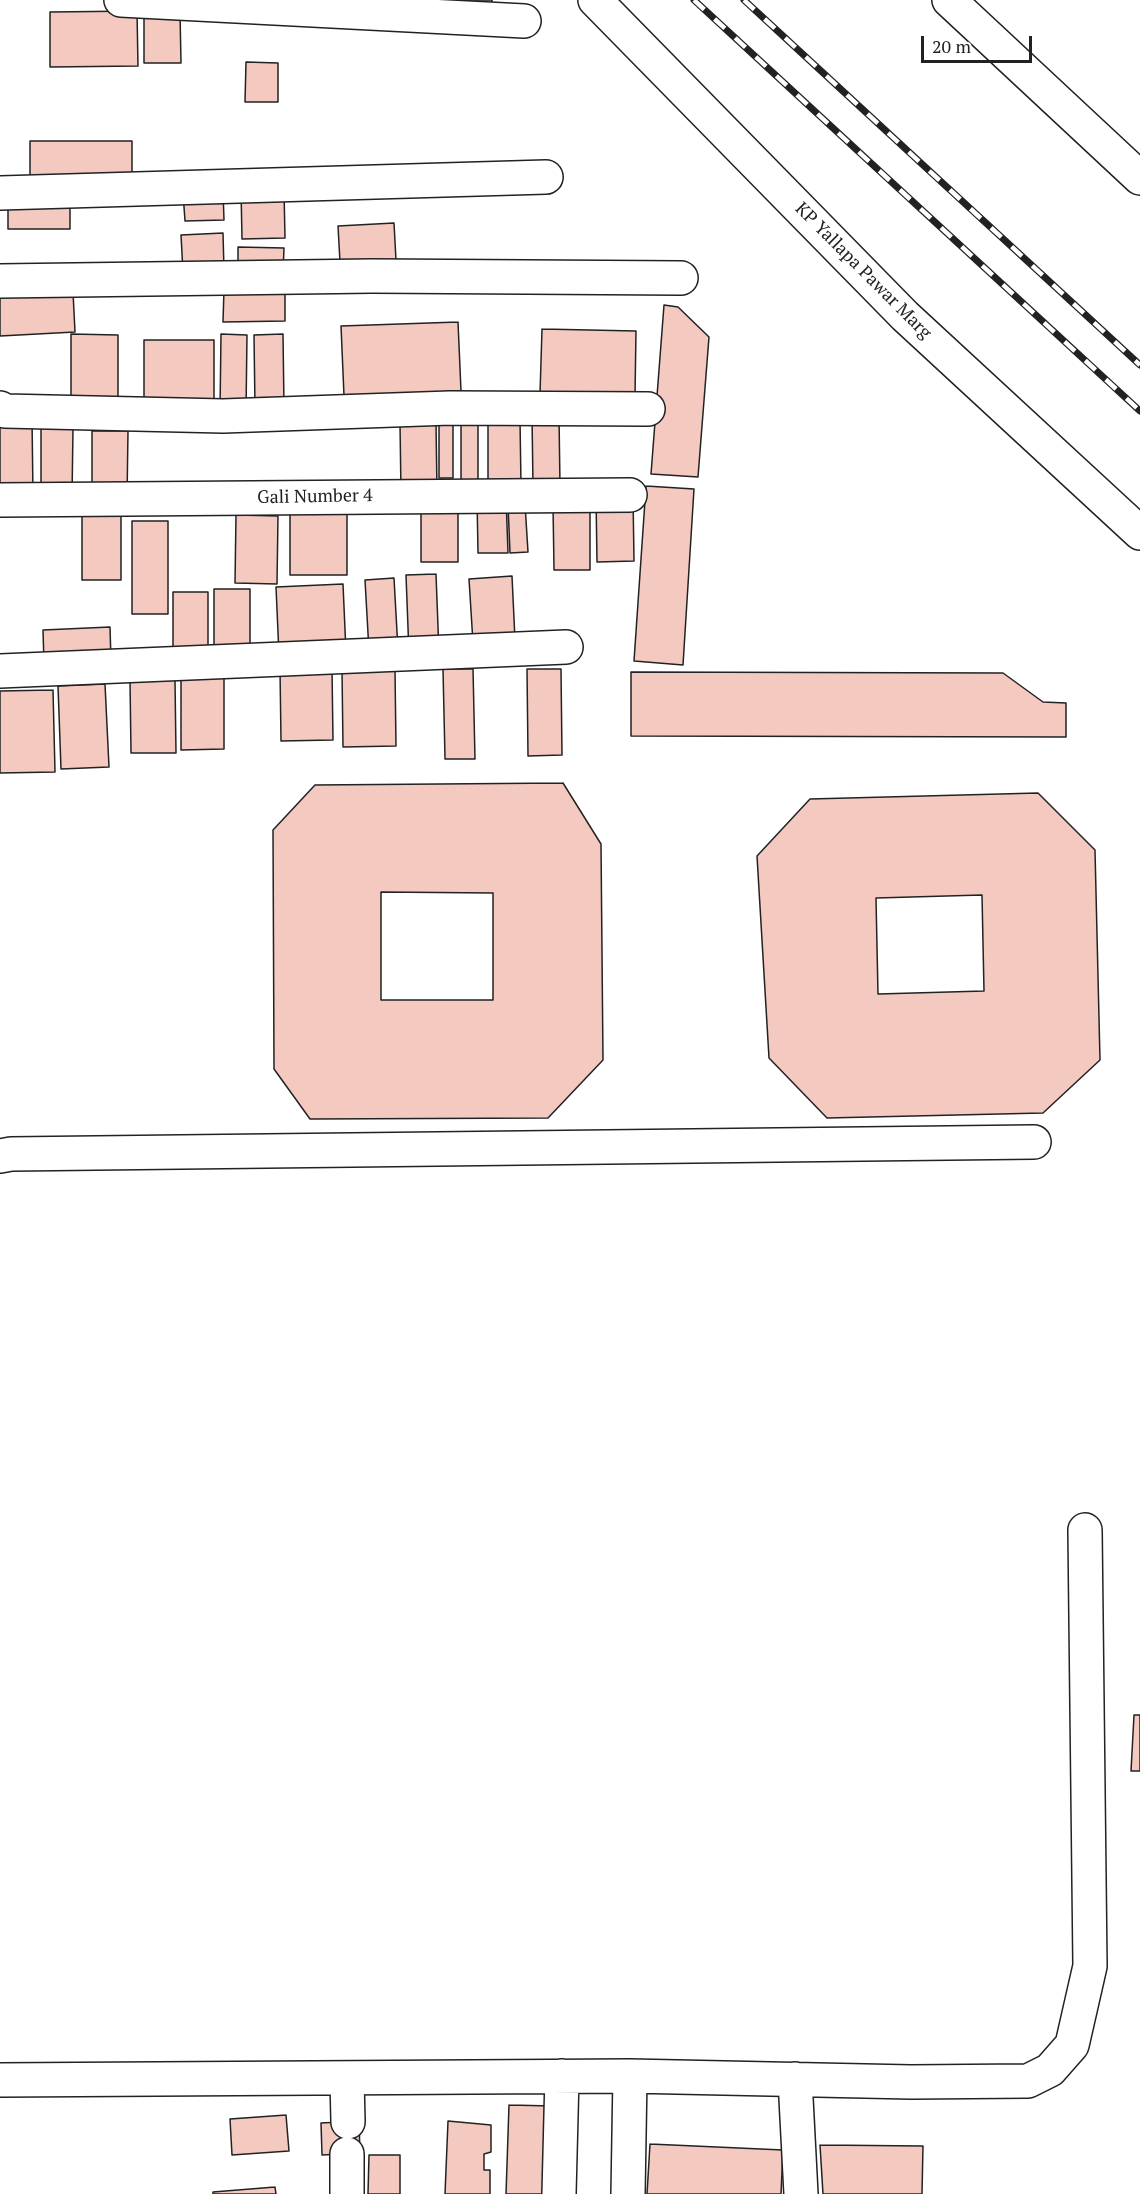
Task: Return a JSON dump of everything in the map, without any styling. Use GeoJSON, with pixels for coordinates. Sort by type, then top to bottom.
{"type":"FeatureCollection","features":[{"type":"Feature","properties":{"kind":"street"},"geometry":{"type":"LineString","coordinates":[[121,0],[524,21]]}},
{"type":"Feature","properties":{"kind":"street","name":"KP Yallapa Pawar Marg"},"geometry":{"type":"LineString","coordinates":[[595,0],[905,316],[1140,533]]}},
{"type":"Feature","properties":{"kind":"street"},"geometry":{"type":"LineString","coordinates":[[949,0],[1140,178]]}},
{"type":"Feature","properties":{"kind":"street"},"geometry":{"type":"LineString","coordinates":[[0,193],[546,177]]}},
{"type":"Feature","properties":{"kind":"street"},"geometry":{"type":"LineString","coordinates":[[0,281],[372,276],[681,278]]}},
{"type":"Feature","properties":{"kind":"street"},"geometry":{"type":"LineString","coordinates":[[0,408],[5,411],[223,416],[450,408],[648,409]]}},
{"type":"Feature","properties":{"kind":"street","name":"Gali Number 4"},"geometry":{"type":"LineString","coordinates":[[0,500],[630,495]]}},
{"type":"Feature","properties":{"kind":"street"},"geometry":{"type":"LineString","coordinates":[[0,671],[566,647]]}},
{"type":"Feature","properties":{"kind":"street"},"geometry":{"type":"LineString","coordinates":[[0,1156],[11,1154],[1034,1142]]}},
{"type":"Feature","properties":{"kind":"street"},"geometry":{"type":"LineString","coordinates":[[0,2080],[630,2076],[911,2082],[1028,2081],[1050,2070],[1072,2045],[1090,1966],[1085,1530]]}},
{"type":"Feature","properties":{"kind":"street"},"geometry":{"type":"LineString","coordinates":[[559,2194],[562,2076]]}},
{"type":"Feature","properties":{"kind":"street"},"geometry":{"type":"LineString","coordinates":[[628,2194],[630,2076]]}},
{"type":"Feature","properties":{"kind":"street"},"geometry":{"type":"LineString","coordinates":[[347,2078],[348,2121]]}},
{"type":"Feature","properties":{"kind":"street"},"geometry":{"type":"LineString","coordinates":[[795,2079],[801,2194]]}},
{"type":"Feature","properties":{"kind":"street"},"geometry":{"type":"LineString","coordinates":[[347,2154],[347,2194]]}},
{"type":"Feature","properties":{"kind":"building"},"geometry":{"type":"Polygon","coordinates":[[[442,0],[492,0],[492,3],[442,3],[442,0]]]}},
{"type":"Feature","properties":{"kind":"building"},"geometry":{"type":"Polygon","coordinates":[[[137,11],[138,66],[50,67],[50,12],[137,11]]]}},
{"type":"Feature","properties":{"kind":"building"},"geometry":{"type":"Polygon","coordinates":[[[144,12],[180,12],[181,63],[144,63],[144,12]]]}},
{"type":"Feature","properties":{"kind":"building"},"geometry":{"type":"Polygon","coordinates":[[[246,62],[278,63],[278,102],[245,102],[246,62]]]}},
{"type":"Feature","properties":{"kind":"building"},"geometry":{"type":"Polygon","coordinates":[[[30,141],[132,141],[132,182],[30,182],[30,141]]]}},
{"type":"Feature","properties":{"kind":"building"},"geometry":{"type":"Polygon","coordinates":[[[241,190],[284,190],[285,238],[242,239],[241,190]]]}},
{"type":"Feature","properties":{"kind":"building"},"geometry":{"type":"Polygon","coordinates":[[[223,191],[224,220],[185,221],[183,193],[223,191]]]}},
{"type":"Feature","properties":{"kind":"building"},"geometry":{"type":"Polygon","coordinates":[[[70,199],[70,229],[8,229],[8,200],[70,199]]]}},
{"type":"Feature","properties":{"kind":"building"},"geometry":{"type":"Polygon","coordinates":[[[394,223],[396,260],[340,262],[338,226],[394,223]]]}},
{"type":"Feature","properties":{"kind":"building"},"geometry":{"type":"Polygon","coordinates":[[[223,233],[224,270],[183,272],[181,235],[223,233]]]}},
{"type":"Feature","properties":{"kind":"building"},"geometry":{"type":"Polygon","coordinates":[[[238,247],[284,248],[283,273],[238,271],[238,247]]]}},
{"type":"Feature","properties":{"kind":"building"},"geometry":{"type":"Polygon","coordinates":[[[224,289],[285,289],[285,321],[223,322],[224,289]]]}},
{"type":"Feature","properties":{"kind":"building"},"geometry":{"type":"Polygon","coordinates":[[[73,292],[75,332],[0,336],[0,296],[73,292]]]}},
{"type":"Feature","properties":{"kind":"building"},"geometry":{"type":"Polygon","coordinates":[[[664,305],[678,307],[709,337],[698,477],[651,474],[664,305]]]}},
{"type":"Feature","properties":{"kind":"building"},"geometry":{"type":"Polygon","coordinates":[[[458,322],[461,391],[344,396],[341,326],[458,322]]]}},
{"type":"Feature","properties":{"kind":"building"},"geometry":{"type":"Polygon","coordinates":[[[542,329],[636,331],[635,396],[540,394],[542,329]]]}},
{"type":"Feature","properties":{"kind":"building"},"geometry":{"type":"Polygon","coordinates":[[[71,334],[118,335],[118,406],[71,406],[71,334]]]}},
{"type":"Feature","properties":{"kind":"building"},"geometry":{"type":"Polygon","coordinates":[[[221,334],[247,335],[246,411],[220,411],[221,334]]]}},
{"type":"Feature","properties":{"kind":"building"},"geometry":{"type":"Polygon","coordinates":[[[283,334],[284,407],[255,408],[254,335],[283,334]]]}},
{"type":"Feature","properties":{"kind":"building"},"geometry":{"type":"Polygon","coordinates":[[[144,340],[214,340],[214,402],[144,403],[144,340]]]}},
{"type":"Feature","properties":{"kind":"building"},"geometry":{"type":"Polygon","coordinates":[[[439,412],[453,412],[453,478],[439,478],[439,412]]]}},
{"type":"Feature","properties":{"kind":"building"},"geometry":{"type":"Polygon","coordinates":[[[461,412],[478,412],[478,488],[461,488],[461,412]]]}},
{"type":"Feature","properties":{"kind":"building"},"geometry":{"type":"Polygon","coordinates":[[[532,416],[559,416],[560,486],[533,486],[532,416]]]}},
{"type":"Feature","properties":{"kind":"building"},"geometry":{"type":"Polygon","coordinates":[[[0,418],[32,418],[33,495],[0,495],[0,418]]]}},
{"type":"Feature","properties":{"kind":"building"},"geometry":{"type":"Polygon","coordinates":[[[488,420],[520,420],[521,485],[488,485],[488,420]]]}},
{"type":"Feature","properties":{"kind":"building"},"geometry":{"type":"Polygon","coordinates":[[[436,423],[437,491],[401,492],[400,424],[436,423]]]}},
{"type":"Feature","properties":{"kind":"building"},"geometry":{"type":"Polygon","coordinates":[[[41,428],[73,428],[72,498],[41,498],[41,428]]]}},
{"type":"Feature","properties":{"kind":"building"},"geometry":{"type":"Polygon","coordinates":[[[92,431],[128,431],[127,499],[92,499],[92,431]]]}},
{"type":"Feature","properties":{"kind":"building"},"geometry":{"type":"Polygon","coordinates":[[[646,486],[694,489],[683,665],[634,661],[646,486]]]}},
{"type":"Feature","properties":{"kind":"building"},"geometry":{"type":"Polygon","coordinates":[[[596,496],[633,496],[634,561],[597,562],[596,496]]]}},
{"type":"Feature","properties":{"kind":"building"},"geometry":{"type":"Polygon","coordinates":[[[506,497],[508,553],[478,553],[477,498],[506,497]]]}},
{"type":"Feature","properties":{"kind":"building"},"geometry":{"type":"Polygon","coordinates":[[[525,504],[528,552],[510,553],[508,505],[525,504]]]}},
{"type":"Feature","properties":{"kind":"building"},"geometry":{"type":"Polygon","coordinates":[[[421,505],[458,505],[458,562],[421,562],[421,505]]]}},
{"type":"Feature","properties":{"kind":"building"},"geometry":{"type":"Polygon","coordinates":[[[553,505],[590,505],[590,570],[554,570],[553,505]]]}},
{"type":"Feature","properties":{"kind":"building"},"geometry":{"type":"Polygon","coordinates":[[[290,510],[347,511],[347,575],[290,575],[290,510]]]}},
{"type":"Feature","properties":{"kind":"building"},"geometry":{"type":"Polygon","coordinates":[[[82,514],[121,514],[121,580],[82,580],[82,514]]]}},
{"type":"Feature","properties":{"kind":"building"},"geometry":{"type":"Polygon","coordinates":[[[236,515],[278,516],[277,584],[235,583],[236,515]]]}},
{"type":"Feature","properties":{"kind":"building"},"geometry":{"type":"Polygon","coordinates":[[[132,521],[168,521],[168,614],[132,614],[132,521]]]}},
{"type":"Feature","properties":{"kind":"building"},"geometry":{"type":"Polygon","coordinates":[[[436,574],[439,653],[409,654],[406,575],[436,574]]]}},
{"type":"Feature","properties":{"kind":"building"},"geometry":{"type":"Polygon","coordinates":[[[512,576],[515,640],[473,643],[469,579],[512,576]]]}},
{"type":"Feature","properties":{"kind":"building"},"geometry":{"type":"Polygon","coordinates":[[[394,578],[398,650],[369,651],[365,580],[394,578]]]}},
{"type":"Feature","properties":{"kind":"building"},"geometry":{"type":"Polygon","coordinates":[[[343,584],[346,652],[279,655],[276,587],[343,584]]]}},
{"type":"Feature","properties":{"kind":"building"},"geometry":{"type":"Polygon","coordinates":[[[214,589],[250,589],[250,658],[214,658],[214,589]]]}},
{"type":"Feature","properties":{"kind":"building"},"geometry":{"type":"Polygon","coordinates":[[[173,592],[208,592],[208,652],[173,652],[173,592]]]}},
{"type":"Feature","properties":{"kind":"building"},"geometry":{"type":"Polygon","coordinates":[[[110,627],[111,661],[44,664],[43,630],[110,627]]]}},
{"type":"Feature","properties":{"kind":"building"},"geometry":{"type":"Polygon","coordinates":[[[280,669],[332,669],[333,740],[281,741],[280,669]]]}},
{"type":"Feature","properties":{"kind":"building"},"geometry":{"type":"Polygon","coordinates":[[[443,669],[473,669],[475,759],[445,759],[443,669]]]}},
{"type":"Feature","properties":{"kind":"building"},"geometry":{"type":"Polygon","coordinates":[[[527,669],[561,669],[562,755],[528,756],[527,669]]]}},
{"type":"Feature","properties":{"kind":"building"},"geometry":{"type":"Polygon","coordinates":[[[395,670],[396,746],[343,747],[342,671],[395,670]]]}},
{"type":"Feature","properties":{"kind":"building"},"geometry":{"type":"Polygon","coordinates":[[[631,672],[1003,673],[1043,702],[1066,703],[1066,737],[631,736],[631,672]]]}},
{"type":"Feature","properties":{"kind":"building"},"geometry":{"type":"Polygon","coordinates":[[[181,674],[224,674],[224,749],[181,750],[181,674]]]}},
{"type":"Feature","properties":{"kind":"building"},"geometry":{"type":"Polygon","coordinates":[[[130,680],[175,680],[176,753],[131,753],[130,680]]]}},
{"type":"Feature","properties":{"kind":"building"},"geometry":{"type":"Polygon","coordinates":[[[105,684],[109,767],[61,769],[58,686],[105,684]]]}},
{"type":"Feature","properties":{"kind":"building"},"geometry":{"type":"Polygon","coordinates":[[[53,690],[55,772],[0,773],[0,691],[53,690]]]}},
{"type":"Feature","properties":{"kind":"building"},"geometry":{"type":"Polygon","coordinates":[[[563,783],[601,844],[603,1060],[548,1118],[310,1119],[274,1069],[273,830],[315,785],[563,783]],[[381,892],[381,1000],[493,1000],[493,893],[381,892]]]}},
{"type":"Feature","properties":{"kind":"building"},"geometry":{"type":"Polygon","coordinates":[[[1038,793],[1095,850],[1100,1060],[1043,1113],[827,1118],[769,1058],[757,856],[810,799],[1038,793]],[[982,895],[876,898],[878,994],[984,991],[982,895]]]}},
{"type":"Feature","properties":{"kind":"building"},"geometry":{"type":"Polygon","coordinates":[[[1134,1715],[1140,1715],[1140,1771],[1131,1771],[1134,1715]]]}},
{"type":"Feature","properties":{"kind":"building"},"geometry":{"type":"Polygon","coordinates":[[[509,2105],[552,2106],[550,2194],[506,2194],[509,2105]]]}},
{"type":"Feature","properties":{"kind":"building"},"geometry":{"type":"Polygon","coordinates":[[[286,2115],[289,2151],[232,2155],[230,2119],[286,2115]]]}},
{"type":"Feature","properties":{"kind":"building"},"geometry":{"type":"Polygon","coordinates":[[[359,2121],[360,2153],[322,2155],[321,2123],[359,2121]]]}},
{"type":"Feature","properties":{"kind":"building"},"geometry":{"type":"Polygon","coordinates":[[[448,2121],[491,2125],[491,2152],[484,2154],[484,2170],[490,2170],[490,2194],[445,2194],[448,2121]]]}},
{"type":"Feature","properties":{"kind":"building"},"geometry":{"type":"Polygon","coordinates":[[[650,2144],[783,2150],[781,2194],[647,2194],[650,2144]]]}},
{"type":"Feature","properties":{"kind":"building"},"geometry":{"type":"Polygon","coordinates":[[[820,2145],[923,2146],[922,2194],[823,2194],[820,2145]]]}},
{"type":"Feature","properties":{"kind":"building"},"geometry":{"type":"Polygon","coordinates":[[[369,2155],[400,2155],[400,2194],[368,2194],[369,2155]]]}},
{"type":"Feature","properties":{"kind":"building"},"geometry":{"type":"Polygon","coordinates":[[[275,2187],[276,2194],[213,2194],[213,2192],[275,2187]]]}},
{"type":"Feature","properties":{"kind":"railway"},"geometry":{"type":"LineString","coordinates":[[694,0],[1140,411]]}},
{"type":"Feature","properties":{"kind":"railway"},"geometry":{"type":"LineString","coordinates":[[744,0],[1140,365]]}}]}
